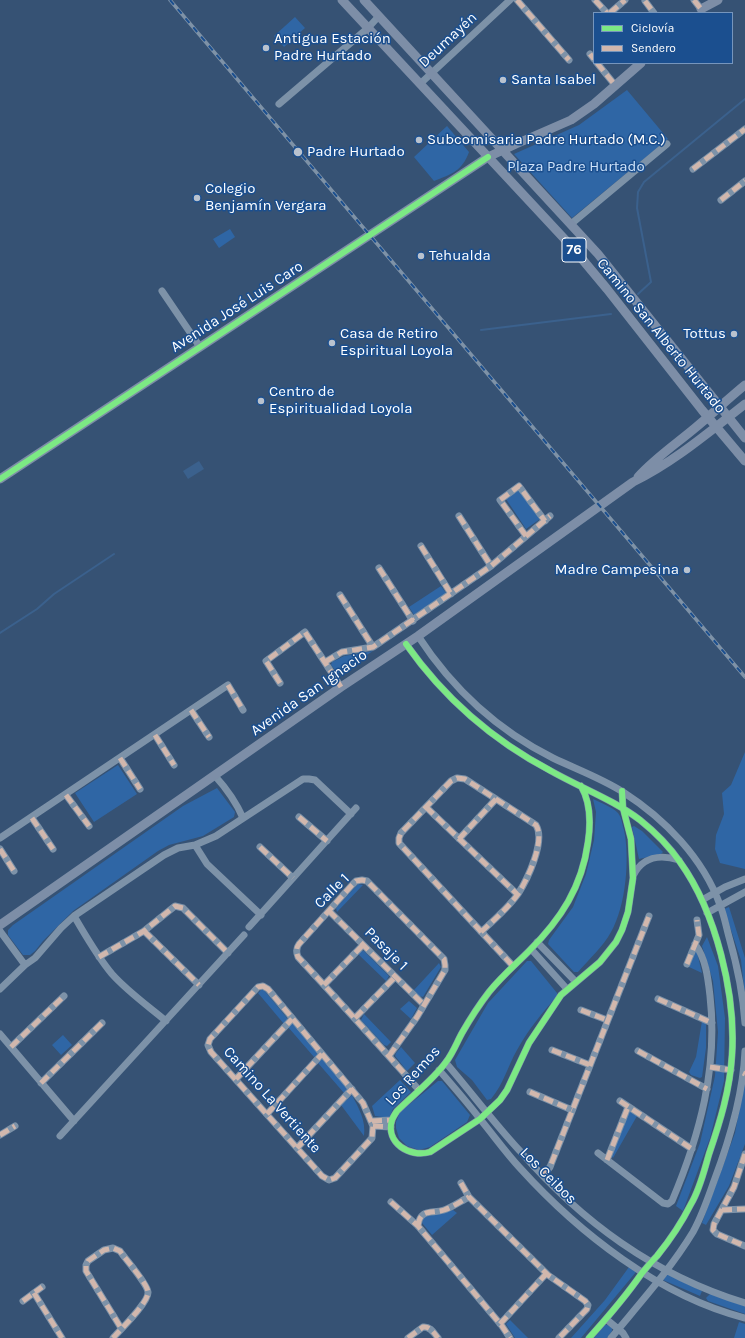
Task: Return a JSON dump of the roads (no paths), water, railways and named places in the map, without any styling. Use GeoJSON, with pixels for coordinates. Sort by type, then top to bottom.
{"type":"FeatureCollection","features":[{"type":"Feature","properties":{"kind":"main road","name":"Camino San Alberto Hurtado"},"geometry":{"type":"LineString","coordinates":[[342,0],[421,83],[586,264],[745,461]]}},
{"type":"Feature","properties":{"kind":"main road","name":"Camino San Alberto Hurtado"},"geometry":{"type":"LineString","coordinates":[[364,0],[571,224],[624,285],[745,438]]}},
{"type":"Feature","properties":{"kind":"main road"},"geometry":{"type":"LineString","coordinates":[[699,11],[707,0]]}},
{"type":"Feature","properties":{"kind":"main road"},"geometry":{"type":"LineString","coordinates":[[699,11],[718,0]]}},
{"type":"Feature","properties":{"kind":"main road","name":"Avenida José Luis Caro"},"geometry":{"type":"LineString","coordinates":[[0,480],[488,157],[571,120],[594,104],[640,64]]}},
{"type":"Feature","properties":{"kind":"main road","name":"Avenida San Ignacio"},"geometry":{"type":"LineString","coordinates":[[633,482],[648,466],[745,385]]}},
{"type":"Feature","properties":{"kind":"main road","name":"Avenida San Ignacio"},"geometry":{"type":"LineString","coordinates":[[0,925],[341,687],[418,636],[633,482],[646,476],[666,463],[745,404]]}},
{"type":"Feature","properties":{"kind":"street","name":"Deumayén"},"geometry":{"type":"LineString","coordinates":[[421,83],[510,0]]}},
{"type":"Feature","properties":{"kind":"street"},"geometry":{"type":"LineString","coordinates":[[517,0],[569,60]]}},
{"type":"Feature","properties":{"kind":"street"},"geometry":{"type":"LineString","coordinates":[[595,0],[606,12]]}},
{"type":"Feature","properties":{"kind":"street"},"geometry":{"type":"LineString","coordinates":[[611,12],[625,0]]}},
{"type":"Feature","properties":{"kind":"street"},"geometry":{"type":"LineString","coordinates":[[694,0],[699,11]]}},
{"type":"Feature","properties":{"kind":"street"},"geometry":{"type":"LineString","coordinates":[[645,1],[653,12]]}},
{"type":"Feature","properties":{"kind":"street"},"geometry":{"type":"LineString","coordinates":[[280,104],[368,28],[379,16]]}},
{"type":"Feature","properties":{"kind":"street"},"geometry":{"type":"LineString","coordinates":[[598,64],[615,85]]}},
{"type":"Feature","properties":{"kind":"street"},"geometry":{"type":"LineString","coordinates":[[693,170],[745,129]]}},
{"type":"Feature","properties":{"kind":"street"},"geometry":{"type":"LineString","coordinates":[[571,224],[667,144]]}},
{"type":"Feature","properties":{"kind":"street"},"geometry":{"type":"LineString","coordinates":[[721,200],[745,181]]}},
{"type":"Feature","properties":{"kind":"street"},"geometry":{"type":"LineString","coordinates":[[162,291],[200,347]]}},
{"type":"Feature","properties":{"kind":"street"},"geometry":{"type":"LineString","coordinates":[[325,662],[342,652],[373,647],[492,566],[548,519],[519,486],[500,500],[526,536]]}},
{"type":"Feature","properties":{"kind":"street"},"geometry":{"type":"LineString","coordinates":[[458,516],[492,566]]}},
{"type":"Feature","properties":{"kind":"street"},"geometry":{"type":"LineString","coordinates":[[421,546],[451,594]]}},
{"type":"Feature","properties":{"kind":"street"},"geometry":{"type":"LineString","coordinates":[[379,568],[413,621]]}},
{"type":"Feature","properties":{"kind":"street"},"geometry":{"type":"LineString","coordinates":[[340,595],[373,647]]}},
{"type":"Feature","properties":{"kind":"street"},"geometry":{"type":"LineString","coordinates":[[280,683],[266,661],[305,632],[341,687]]}},
{"type":"Feature","properties":{"kind":"street"},"geometry":{"type":"LineString","coordinates":[[418,636],[442,670],[474,703],[499,724],[517,737],[552,757],[622,791],[651,812],[681,841],[700,865],[720,905],[735,957],[742,990],[745,1023]]}},
{"type":"Feature","properties":{"kind":"street"},"geometry":{"type":"LineString","coordinates":[[406,644],[438,686],[489,733],[510,748],[550,771],[623,808],[655,834],[679,860],[692,880],[707,913],[722,960],[731,1007],[733,1038],[731,1070],[721,1116],[702,1179],[692,1204],[669,1240],[589,1338]]}},
{"type":"Feature","properties":{"kind":"street"},"geometry":{"type":"LineString","coordinates":[[0,838],[32,818],[228,685],[244,710]]}},
{"type":"Feature","properties":{"kind":"street"},"geometry":{"type":"LineString","coordinates":[[465,712],[470,709],[474,703]]}},
{"type":"Feature","properties":{"kind":"street"},"geometry":{"type":"LineString","coordinates":[[191,710],[209,737]]}},
{"type":"Feature","properties":{"kind":"street"},"geometry":{"type":"LineString","coordinates":[[155,735],[174,765]]}},
{"type":"Feature","properties":{"kind":"street"},"geometry":{"type":"LineString","coordinates":[[510,748],[512,742],[517,737]]}},
{"type":"Feature","properties":{"kind":"street"},"geometry":{"type":"LineString","coordinates":[[120,758],[140,789]]}},
{"type":"Feature","properties":{"kind":"street"},"geometry":{"type":"LineString","coordinates":[[215,776],[237,804],[243,818]]}},
{"type":"Feature","properties":{"kind":"street"},"geometry":{"type":"LineString","coordinates":[[482,932],[517,894],[526,878],[534,860],[540,838],[539,830],[536,825],[465,779],[457,778],[451,781],[401,834],[399,843],[513,966]]}},
{"type":"Feature","properties":{"kind":"street"},"geometry":{"type":"LineString","coordinates":[[0,989],[35,958],[61,928],[74,916],[164,855],[178,848],[195,845],[216,836],[303,779],[315,780],[353,811],[249,927]]}},
{"type":"Feature","properties":{"kind":"street","name":"Los Remos"},"geometry":{"type":"LineString","coordinates":[[581,786],[587,797],[589,810],[589,832],[584,862],[576,887],[564,910],[552,927],[496,983],[480,1004],[470,1018],[446,1063],[397,1111],[392,1123],[392,1134],[400,1146],[411,1153],[421,1154],[435,1150],[480,1119],[500,1100],[507,1090],[529,1043],[562,995],[567,989],[600,962],[616,942],[628,912],[633,878],[631,839],[623,808],[622,791]]}},
{"type":"Feature","properties":{"kind":"street"},"geometry":{"type":"LineString","coordinates":[[66,795],[89,826]]}},
{"type":"Feature","properties":{"kind":"street"},"geometry":{"type":"LineString","coordinates":[[459,839],[496,799]]}},
{"type":"Feature","properties":{"kind":"street"},"geometry":{"type":"LineString","coordinates":[[426,807],[517,894]]}},
{"type":"Feature","properties":{"kind":"street"},"geometry":{"type":"LineString","coordinates":[[299,817],[327,841]]}},
{"type":"Feature","properties":{"kind":"street"},"geometry":{"type":"LineString","coordinates":[[32,818],[53,849]]}},
{"type":"Feature","properties":{"kind":"street"},"geometry":{"type":"LineString","coordinates":[[195,845],[208,864],[260,915]]}},
{"type":"Feature","properties":{"kind":"street"},"geometry":{"type":"LineString","coordinates":[[260,847],[294,878]]}},
{"type":"Feature","properties":{"kind":"street"},"geometry":{"type":"LineString","coordinates":[[0,849],[14,871]]}},
{"type":"Feature","properties":{"kind":"street"},"geometry":{"type":"LineString","coordinates":[[633,878],[641,865],[650,859],[663,857],[679,860]]}},
{"type":"Feature","properties":{"kind":"street"},"geometry":{"type":"LineString","coordinates":[[702,900],[745,878]]}},
{"type":"Feature","properties":{"kind":"street","name":"Calle 1"},"geometry":{"type":"LineString","coordinates":[[388,1056],[417,1017],[445,970],[445,962],[372,886],[364,880],[356,881],[299,944],[296,951],[298,957],[355,1018],[388,1056],[419,1090]]}},
{"type":"Feature","properties":{"kind":"street"},"geometry":{"type":"LineString","coordinates":[[707,913],[745,892]]}},
{"type":"Feature","properties":{"kind":"street"},"geometry":{"type":"LineString","coordinates":[[99,957],[144,931],[175,906],[183,908],[228,953]]}},
{"type":"Feature","properties":{"kind":"street","name":"Pasaje 1"},"geometry":{"type":"LineString","coordinates":[[330,911],[424,1005]]}},
{"type":"Feature","properties":{"kind":"street"},"geometry":{"type":"LineString","coordinates":[[74,916],[99,957],[112,974],[166,1021]]}},
{"type":"Feature","properties":{"kind":"street"},"geometry":{"type":"LineString","coordinates":[[543,1176],[550,1167],[649,916]]}},
{"type":"Feature","properties":{"kind":"street"},"geometry":{"type":"LineString","coordinates":[[686,964],[699,935],[697,920]]}},
{"type":"Feature","properties":{"kind":"street"},"geometry":{"type":"LineString","coordinates":[[0,931],[25,966]]}},
{"type":"Feature","properties":{"kind":"street"},"geometry":{"type":"LineString","coordinates":[[144,931],[199,985]]}},
{"type":"Feature","properties":{"kind":"street"},"geometry":{"type":"LineString","coordinates":[[60,1136],[244,935]]}},
{"type":"Feature","properties":{"kind":"street"},"geometry":{"type":"LineString","coordinates":[[537,942],[576,982]]}},
{"type":"Feature","properties":{"kind":"street"},"geometry":{"type":"LineString","coordinates":[[324,985],[363,944]]}},
{"type":"Feature","properties":{"kind":"street"},"geometry":{"type":"LineString","coordinates":[[598,1154],[663,1203],[668,1204],[672,1200],[692,1149],[700,1121],[710,1068],[712,1024],[709,982],[701,953],[695,944]]}},
{"type":"Feature","properties":{"kind":"street"},"geometry":{"type":"LineString","coordinates":[[531,949],[567,989]]}},
{"type":"Feature","properties":{"kind":"street"},"geometry":{"type":"LineString","coordinates":[[722,960],[735,957]]}},
{"type":"Feature","properties":{"kind":"street"},"geometry":{"type":"LineString","coordinates":[[355,1018],[395,977]]}},
{"type":"Feature","properties":{"kind":"street","name":"Camino La Vertiente"},"geometry":{"type":"LineString","coordinates":[[263,986],[268,989],[292,1019],[363,1103],[372,1123],[372,1138],[335,1178],[330,1180],[322,1176],[211,1052],[208,1045],[210,1039],[258,987],[263,986]]}},
{"type":"Feature","properties":{"kind":"street"},"geometry":{"type":"LineString","coordinates":[[11,1047],[64,996]]}},
{"type":"Feature","properties":{"kind":"street"},"geometry":{"type":"LineString","coordinates":[[658,999],[712,1024]]}},
{"type":"Feature","properties":{"kind":"street"},"geometry":{"type":"LineString","coordinates":[[581,1010],[608,1020]]}},
{"type":"Feature","properties":{"kind":"street"},"geometry":{"type":"LineString","coordinates":[[236,1079],[292,1019]]}},
{"type":"Feature","properties":{"kind":"street"},"geometry":{"type":"LineString","coordinates":[[41,1083],[102,1022]]}},
{"type":"Feature","properties":{"kind":"street"},"geometry":{"type":"LineString","coordinates":[[0,1034],[74,1121]]}},
{"type":"Feature","properties":{"kind":"street"},"geometry":{"type":"LineString","coordinates":[[552,1050],[590,1065]]}},
{"type":"Feature","properties":{"kind":"street"},"geometry":{"type":"LineString","coordinates":[[638,1051],[707,1088]]}},
{"type":"Feature","properties":{"kind":"street"},"geometry":{"type":"LineString","coordinates":[[611,1338],[658,1281],[681,1250],[704,1209],[734,1120],[744,1073],[745,1051]]}},
{"type":"Feature","properties":{"kind":"street"},"geometry":{"type":"LineString","coordinates":[[267,1114],[322,1054]]}},
{"type":"Feature","properties":{"kind":"street","name":"Los Ceibos"},"geometry":{"type":"LineString","coordinates":[[446,1063],[520,1152],[571,1204],[610,1235],[665,1270],[710,1291],[745,1303]]}},
{"type":"Feature","properties":{"kind":"street"},"geometry":{"type":"LineString","coordinates":[[710,1068],[731,1070]]}},
{"type":"Feature","properties":{"kind":"street","name":"Los Ceibos"},"geometry":{"type":"LineString","coordinates":[[439,1070],[520,1168],[564,1211],[600,1242],[643,1272],[684,1295],[745,1318]]}},
{"type":"Feature","properties":{"kind":"street"},"geometry":{"type":"LineString","coordinates":[[297,1148],[352,1090]]}},
{"type":"Feature","properties":{"kind":"street"},"geometry":{"type":"LineString","coordinates":[[530,1092],[572,1110]]}},
{"type":"Feature","properties":{"kind":"street"},"geometry":{"type":"LineString","coordinates":[[620,1101],[692,1149]]}},
{"type":"Feature","properties":{"kind":"street"},"geometry":{"type":"LineString","coordinates":[[607,1160],[628,1107]]}},
{"type":"Feature","properties":{"kind":"street"},"geometry":{"type":"LineString","coordinates":[[721,1116],[734,1120]]}},
{"type":"Feature","properties":{"kind":"street"},"geometry":{"type":"LineString","coordinates":[[372,1123],[392,1123]]}},
{"type":"Feature","properties":{"kind":"street"},"geometry":{"type":"LineString","coordinates":[[0,1135],[15,1126]]}},
{"type":"Feature","properties":{"kind":"street"},"geometry":{"type":"LineString","coordinates":[[745,1154],[734,1187],[714,1224],[713,1230],[716,1234],[745,1246]]}},
{"type":"Feature","properties":{"kind":"street"},"geometry":{"type":"LineString","coordinates":[[461,1183],[469,1197],[546,1274],[585,1301],[588,1305],[587,1309],[559,1338]]}},
{"type":"Feature","properties":{"kind":"street"},"geometry":{"type":"LineString","coordinates":[[418,1226],[418,1220],[425,1213],[443,1210],[469,1197]]}},
{"type":"Feature","properties":{"kind":"street"},"geometry":{"type":"LineString","coordinates":[[391,1202],[418,1226],[510,1338]]}},
{"type":"Feature","properties":{"kind":"street"},"geometry":{"type":"LineString","coordinates":[[564,1211],[571,1204]]}},
{"type":"Feature","properties":{"kind":"street"},"geometry":{"type":"LineString","coordinates":[[722,1210],[745,1209]]}},
{"type":"Feature","properties":{"kind":"street"},"geometry":{"type":"LineString","coordinates":[[113,1338],[122,1328],[145,1302],[148,1297],[148,1291],[120,1251],[115,1248],[110,1248],[88,1261],[86,1272],[122,1328]]}},
{"type":"Feature","properties":{"kind":"street"},"geometry":{"type":"LineString","coordinates":[[500,1324],[546,1274]]}},
{"type":"Feature","properties":{"kind":"street"},"geometry":{"type":"LineString","coordinates":[[23,1301],[42,1287]]}},
{"type":"Feature","properties":{"kind":"street"},"geometry":{"type":"LineString","coordinates":[[703,1303],[704,1296],[710,1291]]}},
{"type":"Feature","properties":{"kind":"street"},"geometry":{"type":"LineString","coordinates":[[34,1293],[62,1338]]}},
{"type":"Feature","properties":{"kind":"street"},"geometry":{"type":"LineString","coordinates":[[606,1319],[626,1338]]}},
{"type":"Feature","properties":{"kind":"street"},"geometry":{"type":"LineString","coordinates":[[408,1338],[423,1327],[426,1327],[429,1328],[438,1338]]}},
{"type":"Feature","properties":{"kind":"waterway"},"geometry":{"type":"LineString","coordinates":[[638,294],[651,282],[637,208],[638,192],[644,182],[745,99]]}},
{"type":"Feature","properties":{"kind":"waterway"},"geometry":{"type":"LineString","coordinates":[[481,330],[611,314]]}},
{"type":"Feature","properties":{"kind":"waterway"},"geometry":{"type":"LineString","coordinates":[[0,633],[37,609],[54,594],[114,554]]}},
{"type":"Feature","properties":{"kind":"railway"},"geometry":{"type":"LineString","coordinates":[[170,0],[745,677]]}},
{"type":"Feature","properties":{"kind":"place","name":"Antigua Estación Padre Hurtado"},"geometry":{"type":"Point","coordinates":[266,48]}},
{"type":"Feature","properties":{"kind":"place","name":"Santa Isabel"},"geometry":{"type":"Point","coordinates":[503,80]}},
{"type":"Feature","properties":{"kind":"place","name":"Subcomisaria Padre Hurtado (M.C.)"},"geometry":{"type":"Point","coordinates":[419,140]}},
{"type":"Feature","properties":{"kind":"place","name":"Padre Hurtado"},"geometry":{"type":"Point","coordinates":[298,152]}},
{"type":"Feature","properties":{"kind":"place","name":"Colegio Benjamín Vergara"},"geometry":{"type":"Point","coordinates":[197,198]}},
{"type":"Feature","properties":{"kind":"place","name":"Tehualda"},"geometry":{"type":"Point","coordinates":[421,256]}},
{"type":"Feature","properties":{"kind":"place","name":"Tottus"},"geometry":{"type":"Point","coordinates":[734,334]}},
{"type":"Feature","properties":{"kind":"place","name":"Casa de Retiro Espiritual Loyola"},"geometry":{"type":"Point","coordinates":[332,343]}},
{"type":"Feature","properties":{"kind":"place","name":"Centro de Espiritualidad Loyola"},"geometry":{"type":"Point","coordinates":[261,401]}},
{"type":"Feature","properties":{"kind":"place","name":"Madre Campesina"},"geometry":{"type":"Point","coordinates":[687,570]}},
{"type":"Feature","properties":{"kind":"park label","name":"Plaza Padre Hurtado"},"geometry":{"type":"Point","coordinates":[576,167]}}]}
